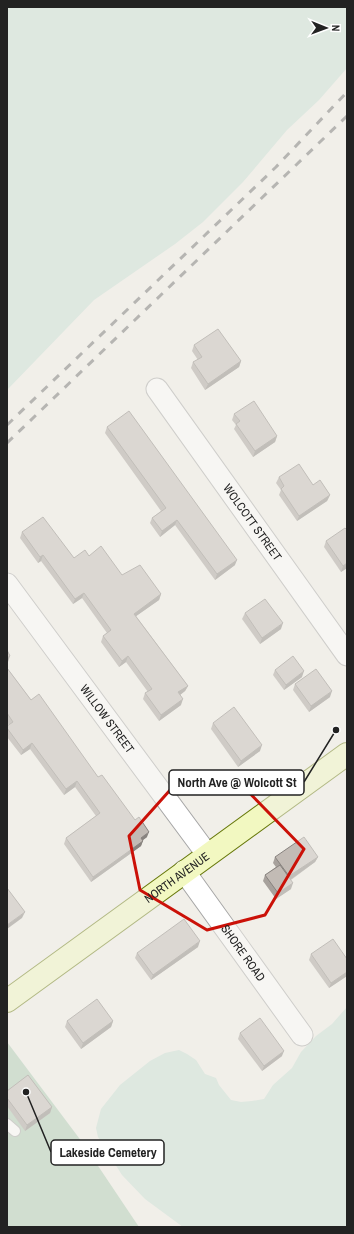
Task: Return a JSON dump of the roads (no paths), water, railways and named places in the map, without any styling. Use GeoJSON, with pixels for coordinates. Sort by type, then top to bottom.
{"type":"FeatureCollection","features":[{"type":"Feature","properties":{"kind":"street","name":"WOLCOTT STREET"},"geometry":{"type":"LineString","coordinates":[[157,389],[347,655]]}},
{"type":"Feature","properties":{"kind":"street","name":"WILLOW STREET"},"geometry":{"type":"LineString","coordinates":[[7,584],[207,854]]}},
{"type":"Feature","properties":{"kind":"street","name":"NORTH AVENUE"},"geometry":{"type":"LineString","coordinates":[[7,1001],[207,854],[347,754]]}},
{"type":"Feature","properties":{"kind":"street","name":"SHORE ROAD"},"geometry":{"type":"LineString","coordinates":[[184,871],[302,1035]]}},
{"type":"Feature","properties":{"kind":"lane"},"geometry":{"type":"LineString","coordinates":[[7,1124],[15,1132]]}},
{"type":"Feature","properties":{"kind":"railway"},"geometry":{"type":"LineString","coordinates":[[7,425],[276,167],[347,92]]}},
{"type":"Feature","properties":{"kind":"railway"},"geometry":{"type":"LineString","coordinates":[[7,443],[347,116]]}},
{"type":"Feature","properties":{"kind":"place","name":"North Ave @ Wolcott St"},"geometry":{"type":"Point","coordinates":[336,730]}},
{"type":"Feature","properties":{"kind":"place","name":"Lakeside Cemetery"},"geometry":{"type":"Point","coordinates":[26,1092]}}]}
